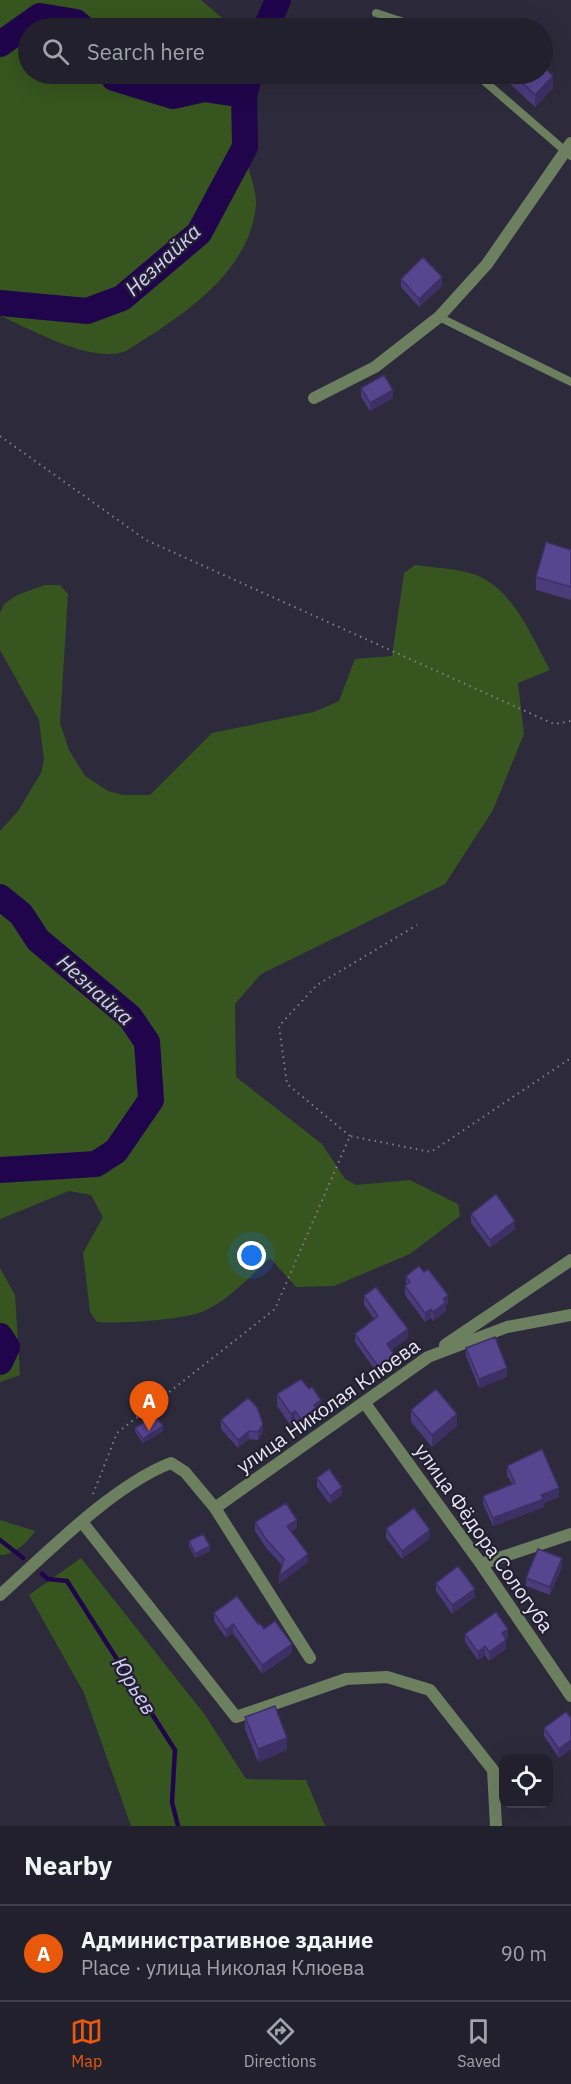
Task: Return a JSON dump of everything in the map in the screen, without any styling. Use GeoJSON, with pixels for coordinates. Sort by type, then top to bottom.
{"type":"FeatureCollection","features":[{"type":"Feature","properties":{"kind":"street"},"geometry":{"type":"LineString","coordinates":[[314,398],[375,367],[439,317],[488,264],[569,150]]}},
{"type":"Feature","properties":{"kind":"street"},"geometry":{"type":"LineString","coordinates":[[428,1357],[571,1260]]}},
{"type":"Feature","properties":{"kind":"street","name":"улица Николая Клюева"},"geometry":{"type":"LineString","coordinates":[[215,1508],[428,1357],[507,1327],[571,1315]]}},
{"type":"Feature","properties":{"kind":"street","name":"улица Фёдора Сологуба"},"geometry":{"type":"LineString","coordinates":[[364,1402],[481,1564],[571,1696]]}},
{"type":"Feature","properties":{"kind":"street"},"geometry":{"type":"LineString","coordinates":[[0,1595],[82,1522],[150,1471],[171,1463],[185,1472],[215,1508],[310,1658]]}},
{"type":"Feature","properties":{"kind":"street"},"geometry":{"type":"LineString","coordinates":[[82,1522],[236,1717],[346,1679],[387,1677],[430,1690],[494,1770],[496,1826]]}},
{"type":"Feature","properties":{"kind":"street"},"geometry":{"type":"LineString","coordinates":[[481,1564],[571,1534]]}},
{"type":"Feature","properties":{"kind":"lane"},"geometry":{"type":"LineString","coordinates":[[376,13],[391,18]]}},
{"type":"Feature","properties":{"kind":"lane"},"geometry":{"type":"LineString","coordinates":[[489,84],[569,150]]}},
{"type":"Feature","properties":{"kind":"lane"},"geometry":{"type":"LineString","coordinates":[[439,317],[571,382]]}},
{"type":"Feature","properties":{"kind":"path"},"geometry":{"type":"LineString","coordinates":[[0,436],[146,540],[554,724],[571,721]]}},
{"type":"Feature","properties":{"kind":"path"},"geometry":{"type":"LineString","coordinates":[[417,924],[317,986],[279,1026],[287,1084],[350,1136],[431,1152],[571,1058]]}},
{"type":"Feature","properties":{"kind":"path"},"geometry":{"type":"LineString","coordinates":[[91,1500],[117,1433],[275,1309],[350,1136]]}},
{"type":"Feature","properties":{"kind":"green space"},"geometry":{"type":"Polygon","coordinates":[[[0,0],[201,0],[222,18],[18,18],[18,84],[251,84],[245,153],[255,190],[256,205],[251,230],[240,253],[209,292],[168,324],[126,351],[112,354],[79,349],[45,337],[0,316],[0,0]]]}},
{"type":"Feature","properties":{"kind":"green space"},"geometry":{"type":"Polygon","coordinates":[[[415,565],[461,571],[489,582],[511,603],[529,629],[550,670],[518,683],[524,734],[493,810],[445,884],[261,974],[235,1004],[236,1077],[322,1144],[345,1179],[356,1185],[410,1180],[458,1204],[460,1216],[410,1254],[334,1286],[296,1287],[270,1258],[231,1294],[204,1311],[152,1321],[97,1322],[90,1312],[83,1253],[103,1217],[91,1195],[69,1191],[0,1219],[0,831],[18,811],[41,773],[44,759],[39,720],[0,650],[0,613],[4,604],[17,595],[45,585],[60,585],[68,594],[60,723],[69,750],[85,776],[108,791],[123,795],[150,795],[212,733],[314,712],[339,701],[355,659],[392,656],[404,573],[415,565]]]}},
{"type":"Feature","properties":{"kind":"green space"},"geometry":{"type":"Polygon","coordinates":[[[0,1268],[15,1295],[20,1375],[0,1382],[0,1268]]]}},
{"type":"Feature","properties":{"kind":"green space"},"geometry":{"type":"Polygon","coordinates":[[[0,1520],[35,1531],[20,1548],[0,1555],[0,1520]]]}},
{"type":"Feature","properties":{"kind":"green space"},"geometry":{"type":"Polygon","coordinates":[[[81,1558],[205,1715],[246,1779],[306,1780],[325,1826],[131,1826],[84,1693],[29,1595],[81,1558]]]}},
{"type":"Feature","properties":{"kind":"building"},"geometry":{"type":"Polygon","coordinates":[[[523,84],[545,84],[535,95],[523,84]]]}},
{"type":"Feature","properties":{"kind":"building"},"geometry":{"type":"Polygon","coordinates":[[[423,257],[442,277],[419,299],[401,279],[423,257]]]}},
{"type":"Feature","properties":{"kind":"building"},"geometry":{"type":"Polygon","coordinates":[[[384,375],[393,390],[370,403],[361,388],[384,375]]]}},
{"type":"Feature","properties":{"kind":"building"},"geometry":{"type":"Polygon","coordinates":[[[546,542],[571,550],[571,587],[536,577],[546,542]]]}},
{"type":"Feature","properties":{"kind":"building"},"geometry":{"type":"Polygon","coordinates":[[[496,1194],[515,1221],[490,1240],[471,1214],[496,1194]]]}},
{"type":"Feature","properties":{"kind":"building"},"geometry":{"type":"Polygon","coordinates":[[[419,1266],[424,1272],[428,1269],[448,1295],[443,1299],[446,1302],[433,1312],[431,1309],[425,1313],[405,1286],[410,1282],[406,1276],[419,1266]]]}},
{"type":"Feature","properties":{"kind":"building"},"geometry":{"type":"Polygon","coordinates":[[[376,1287],[408,1329],[387,1344],[396,1357],[380,1369],[355,1334],[378,1316],[364,1296],[376,1287]]]}},
{"type":"Feature","properties":{"kind":"building"},"geometry":{"type":"Polygon","coordinates":[[[495,1337],[507,1368],[479,1379],[466,1348],[495,1337]]]}},
{"type":"Feature","properties":{"kind":"building"},"geometry":{"type":"Polygon","coordinates":[[[301,1379],[309,1389],[312,1387],[321,1400],[314,1405],[316,1408],[301,1419],[295,1411],[291,1414],[277,1394],[301,1379]]]}},
{"type":"Feature","properties":{"kind":"building"},"geometry":{"type":"Polygon","coordinates":[[[436,1389],[457,1414],[432,1435],[411,1410],[436,1389]]]}},
{"type":"Feature","properties":{"kind":"building"},"geometry":{"type":"Polygon","coordinates":[[[248,1398],[257,1407],[263,1424],[258,1432],[249,1431],[238,1440],[221,1420],[248,1398]]]}},
{"type":"Feature","properties":{"kind":"building"},"geometry":{"type":"Polygon","coordinates":[[[155,1415],[163,1426],[143,1439],[135,1428],[155,1415]]]}},
{"type":"Feature","properties":{"kind":"building"},"geometry":{"type":"Polygon","coordinates":[[[542,1449],[559,1488],[541,1495],[544,1499],[493,1518],[483,1496],[515,1483],[507,1466],[542,1449]]]}},
{"type":"Feature","properties":{"kind":"building"},"geometry":{"type":"Polygon","coordinates":[[[329,1469],[342,1487],[330,1496],[317,1478],[329,1469]]]}},
{"type":"Feature","properties":{"kind":"building"},"geometry":{"type":"Polygon","coordinates":[[[286,1503],[297,1520],[287,1526],[308,1554],[279,1576],[284,1559],[266,1539],[255,1522],[286,1503]]]}},
{"type":"Feature","properties":{"kind":"building"},"geometry":{"type":"Polygon","coordinates":[[[414,1508],[430,1530],[402,1551],[386,1529],[414,1508]]]}},
{"type":"Feature","properties":{"kind":"building"},"geometry":{"type":"Polygon","coordinates":[[[203,1534],[210,1546],[195,1554],[189,1541],[203,1534]]]}},
{"type":"Feature","properties":{"kind":"building"},"geometry":{"type":"Polygon","coordinates":[[[538,1549],[562,1558],[550,1587],[526,1578],[538,1549]]]}},
{"type":"Feature","properties":{"kind":"building"},"geometry":{"type":"Polygon","coordinates":[[[458,1566],[475,1589],[452,1605],[436,1583],[458,1566]]]}},
{"type":"Feature","properties":{"kind":"building"},"geometry":{"type":"Polygon","coordinates":[[[237,1596],[258,1624],[260,1623],[264,1629],[275,1621],[292,1644],[262,1665],[233,1624],[226,1630],[214,1613],[237,1596]]]}},
{"type":"Feature","properties":{"kind":"building"},"geometry":{"type":"Polygon","coordinates":[[[496,1612],[508,1629],[502,1633],[506,1640],[489,1652],[485,1646],[478,1652],[465,1634],[496,1612]]]}},
{"type":"Feature","properties":{"kind":"building"},"geometry":{"type":"Polygon","coordinates":[[[275,1706],[287,1738],[258,1749],[245,1717],[275,1706]]]}},
{"type":"Feature","properties":{"kind":"building"},"geometry":{"type":"Polygon","coordinates":[[[566,1712],[571,1718],[571,1740],[559,1749],[544,1728],[566,1712]]]}},
{"type":"Feature","properties":{"kind":"waterway","name":"Незнайка"},"geometry":{"type":"LineString","coordinates":[[270,18],[278,0]]}},
{"type":"Feature","properties":{"kind":"waterway"},"geometry":{"type":"LineString","coordinates":[[37,18],[40,16],[52,18]]}},
{"type":"Feature","properties":{"kind":"waterway"},"geometry":{"type":"LineString","coordinates":[[0,44],[18,31]]}},
{"type":"Feature","properties":{"kind":"waterway"},"geometry":{"type":"LineString","coordinates":[[134,84],[173,96],[204,89],[244,95]]}},
{"type":"Feature","properties":{"kind":"waterway","name":"Незнайка"},"geometry":{"type":"LineString","coordinates":[[0,303],[87,311],[122,298],[199,233],[245,147],[244,95],[247,84]]}},
{"type":"Feature","properties":{"kind":"waterway","name":"Незнайка"},"geometry":{"type":"LineString","coordinates":[[0,897],[21,914],[38,940],[130,1017],[147,1042],[151,1100],[116,1151],[96,1164],[0,1170]]}},
{"type":"Feature","properties":{"kind":"waterway","name":"Незнайка"},"geometry":{"type":"LineString","coordinates":[[0,1336],[7,1347],[0,1362]]}},
{"type":"Feature","properties":{"kind":"waterway"},"geometry":{"type":"LineString","coordinates":[[0,1540],[23,1558]]}},
{"type":"Feature","properties":{"kind":"waterway","name":"Юрьев"},"geometry":{"type":"LineString","coordinates":[[42,1574],[48,1579],[67,1581],[175,1750],[172,1802],[178,1826]]}},
{"type":"Feature","properties":{"kind":"place","name":"Административное здание"},"geometry":{"type":"Point","coordinates":[149,1431]}}]}
